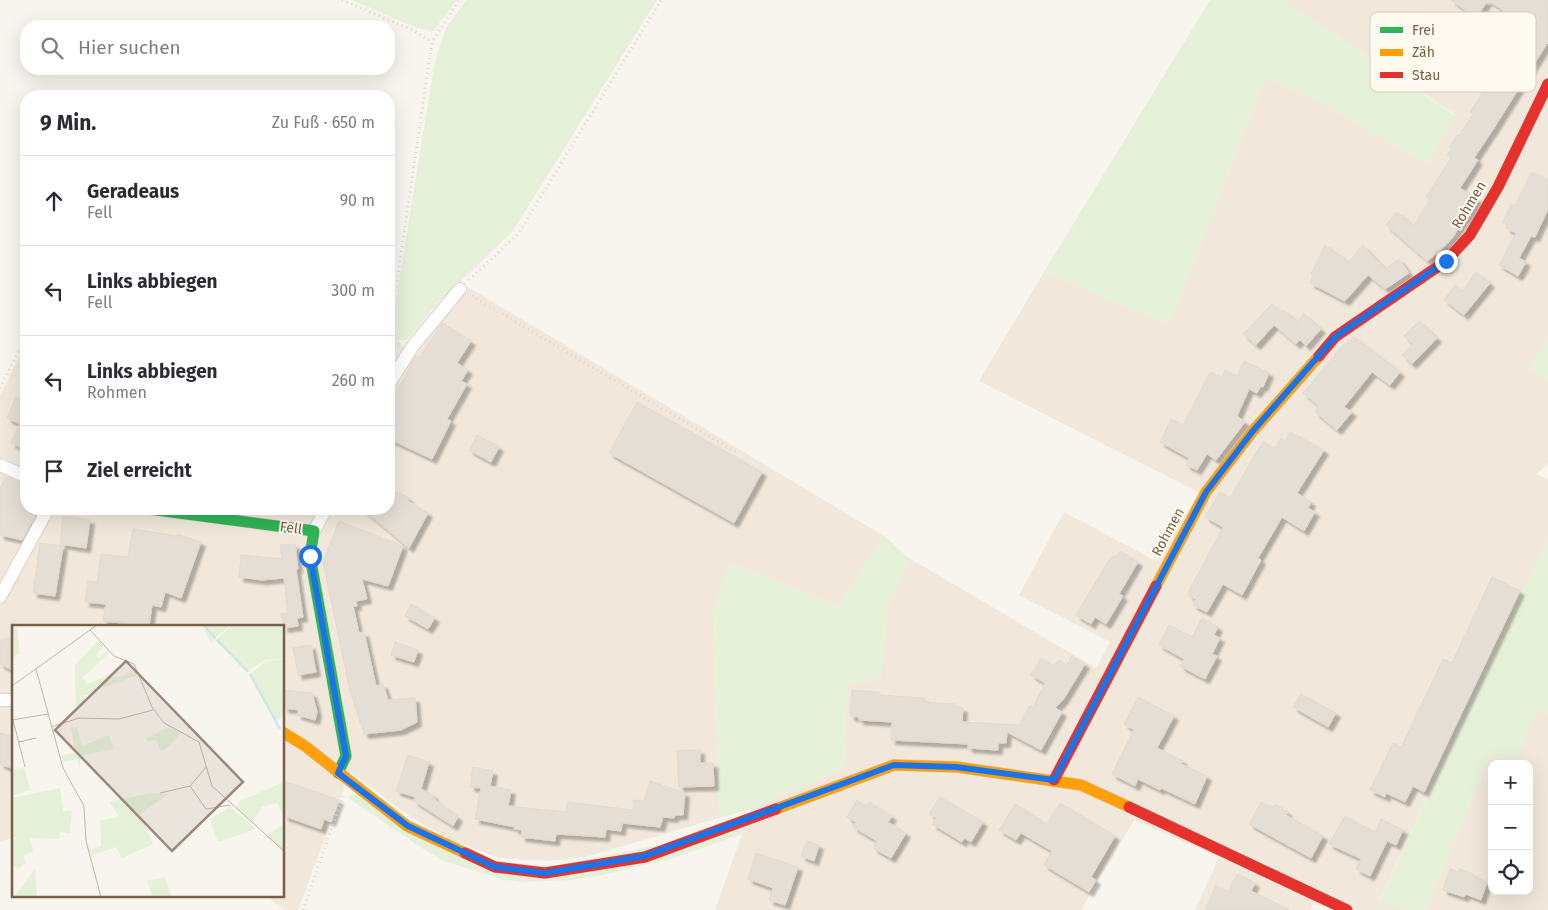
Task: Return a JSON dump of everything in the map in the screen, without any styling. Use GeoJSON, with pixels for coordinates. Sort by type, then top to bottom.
{"type":"FeatureCollection","features":[{"type":"Feature","properties":{"kind":"street","name":"Rohmen"},"geometry":{"type":"LineString","coordinates":[[1054,780],[1206,492],[1252,432],[1335,337],[1446,261],[1470,235],[1498,187],[1548,84]]}},
{"type":"Feature","properties":{"kind":"street"},"geometry":{"type":"LineString","coordinates":[[395,374],[412,347],[460,289]]}},
{"type":"Feature","properties":{"kind":"street"},"geometry":{"type":"LineString","coordinates":[[0,465],[20,474]]}},
{"type":"Feature","properties":{"kind":"street"},"geometry":{"type":"LineString","coordinates":[[0,597],[45,515]]}},
{"type":"Feature","properties":{"kind":"street","name":"Fell"},"geometry":{"type":"LineString","coordinates":[[194,515],[314,531]]}},
{"type":"Feature","properties":{"kind":"street","name":"Fell"},"geometry":{"type":"LineString","coordinates":[[323,515],[314,531],[310,556],[346,756],[338,773]]}},
{"type":"Feature","properties":{"kind":"street"},"geometry":{"type":"LineString","coordinates":[[285,734],[305,746],[408,826],[495,867],[545,873],[645,856],[894,765],[956,767],[1080,785],[1347,910]]}},
{"type":"Feature","properties":{"kind":"path"},"geometry":{"type":"LineString","coordinates":[[342,0],[389,20]]}},
{"type":"Feature","properties":{"kind":"path"},"geometry":{"type":"LineString","coordinates":[[395,295],[432,42],[459,0]]}},
{"type":"Feature","properties":{"kind":"path"},"geometry":{"type":"LineString","coordinates":[[661,0],[518,234],[460,289],[736,452]]}},
{"type":"Feature","properties":{"kind":"path"},"geometry":{"type":"LineString","coordinates":[[395,22],[413,30],[432,42]]}},
{"type":"Feature","properties":{"kind":"path"},"geometry":{"type":"LineString","coordinates":[[0,388],[20,349]]}},
{"type":"Feature","properties":{"kind":"path"},"geometry":{"type":"LineString","coordinates":[[303,910],[348,781]]}},
{"type":"Feature","properties":{"kind":"shaded area"},"geometry":{"type":"Polygon","coordinates":[[[1281,0],[1548,0],[1548,338],[1530,369],[1548,381],[1548,463],[1537,474],[1548,480],[1548,538],[1379,901],[1410,910],[1355,910],[1313,904],[1310,910],[1195,910],[1219,857],[1134,820],[1081,910],[715,910],[751,809],[844,768],[847,683],[880,679],[888,608],[909,558],[1096,668],[1110,642],[1019,595],[1064,512],[1156,561],[1200,493],[979,381],[1044,272],[1169,324],[1266,77],[1325,104],[1427,165],[1456,115],[1421,92],[1536,92],[1536,12],[1370,12],[1370,58],[1281,0]]]}},
{"type":"Feature","properties":{"kind":"shaded area"},"geometry":{"type":"Polygon","coordinates":[[[468,287],[884,536],[838,606],[731,563],[714,610],[719,818],[585,857],[549,861],[499,858],[451,840],[414,819],[350,772],[298,910],[284,910],[269,898],[285,898],[285,625],[12,625],[12,838],[0,842],[0,395],[20,355],[20,515],[395,515],[395,338],[411,357],[468,287]]]}},
{"type":"Feature","properties":{"kind":"shaded area"},"geometry":{"type":"Polygon","coordinates":[[[1536,709],[1548,714],[1548,910],[1426,910],[1490,754],[1509,760],[1488,760],[1488,895],[1533,895],[1533,760],[1516,760],[1536,709]]]}},
{"type":"Feature","properties":{"kind":"green space"},"geometry":{"type":"Polygon","coordinates":[[[352,0],[457,0],[433,31],[417,28],[352,0]]]}},
{"type":"Feature","properties":{"kind":"green space"},"geometry":{"type":"Polygon","coordinates":[[[466,0],[657,0],[512,232],[437,304],[407,340],[395,340],[395,306],[435,61],[446,28],[466,0]]]}},
{"type":"Feature","properties":{"kind":"green space"},"geometry":{"type":"Polygon","coordinates":[[[1210,0],[1281,0],[1370,59],[1370,92],[1420,92],[1456,116],[1427,165],[1325,104],[1266,77],[1169,324],[1044,272],[1210,0]]]}},
{"type":"Feature","properties":{"kind":"green space"},"geometry":{"type":"Polygon","coordinates":[[[1548,338],[1548,381],[1530,369],[1548,338]]]}},
{"type":"Feature","properties":{"kind":"green space"},"geometry":{"type":"Polygon","coordinates":[[[884,536],[909,558],[888,608],[880,679],[847,683],[844,768],[751,809],[719,818],[714,610],[731,563],[838,606],[884,536]]]}},
{"type":"Feature","properties":{"kind":"green space"},"geometry":{"type":"Polygon","coordinates":[[[1548,538],[1548,714],[1536,710],[1516,760],[1509,760],[1490,754],[1426,910],[1410,910],[1379,902],[1548,538]]]}},
{"type":"Feature","properties":{"kind":"green space"},"geometry":{"type":"Polygon","coordinates":[[[352,794],[521,873],[745,827],[742,834],[667,860],[572,880],[520,882],[501,879],[444,861],[348,798],[352,794]]]}},
{"type":"Feature","properties":{"kind":"building"},"geometry":{"type":"Polygon","coordinates":[[[1451,0],[1488,0],[1480,12],[1468,12],[1451,0]]]}},
{"type":"Feature","properties":{"kind":"building"},"geometry":{"type":"Polygon","coordinates":[[[1488,0],[1548,0],[1548,42],[1536,61],[1536,12],[1505,12],[1488,0]]]}},
{"type":"Feature","properties":{"kind":"building"},"geometry":{"type":"Polygon","coordinates":[[[1483,92],[1517,92],[1474,158],[1478,160],[1460,188],[1478,199],[1467,219],[1465,218],[1453,237],[1439,252],[1427,261],[1386,225],[1397,212],[1414,226],[1430,199],[1426,197],[1451,158],[1447,155],[1452,148],[1449,147],[1457,135],[1459,136],[1473,114],[1470,112],[1483,92]]]}},
{"type":"Feature","properties":{"kind":"building"},"geometry":{"type":"Polygon","coordinates":[[[1532,172],[1548,180],[1548,209],[1535,237],[1531,236],[1519,258],[1526,262],[1518,276],[1499,265],[1516,233],[1506,228],[1508,224],[1503,222],[1511,204],[1515,206],[1532,172]]]}},
{"type":"Feature","properties":{"kind":"building"},"geometry":{"type":"Polygon","coordinates":[[[1325,245],[1349,262],[1362,245],[1385,269],[1399,259],[1409,273],[1385,289],[1368,275],[1345,301],[1310,283],[1314,275],[1311,274],[1325,245]]]}},
{"type":"Feature","properties":{"kind":"building"},"geometry":{"type":"Polygon","coordinates":[[[1476,272],[1490,283],[1464,315],[1444,300],[1455,285],[1463,291],[1476,272]]]}},
{"type":"Feature","properties":{"kind":"building"},"geometry":{"type":"Polygon","coordinates":[[[1272,304],[1282,312],[1284,310],[1297,322],[1304,314],[1321,329],[1306,346],[1300,340],[1296,344],[1274,325],[1256,345],[1243,334],[1272,304]]]}},
{"type":"Feature","properties":{"kind":"building"},"geometry":{"type":"Polygon","coordinates":[[[1419,321],[1437,338],[1412,364],[1402,355],[1413,344],[1404,336],[1419,321]]]}},
{"type":"Feature","properties":{"kind":"building"},"geometry":{"type":"Polygon","coordinates":[[[442,323],[471,341],[457,363],[468,370],[461,381],[467,384],[447,419],[451,421],[432,459],[395,442],[395,395],[415,357],[420,357],[442,323]]]}},
{"type":"Feature","properties":{"kind":"building"},"geometry":{"type":"Polygon","coordinates":[[[1354,337],[1400,372],[1390,385],[1372,372],[1344,407],[1352,412],[1337,430],[1315,412],[1319,406],[1303,393],[1343,345],[1354,337]]]}},
{"type":"Feature","properties":{"kind":"building"},"geometry":{"type":"Polygon","coordinates":[[[1244,361],[1269,373],[1263,387],[1261,386],[1257,393],[1249,389],[1237,416],[1245,422],[1216,460],[1207,454],[1197,470],[1186,465],[1189,458],[1160,442],[1171,419],[1183,425],[1210,372],[1222,377],[1225,370],[1237,376],[1244,361]]]}},
{"type":"Feature","properties":{"kind":"building"},"geometry":{"type":"Polygon","coordinates":[[[16,397],[20,399],[20,424],[7,418],[16,397]]]}},
{"type":"Feature","properties":{"kind":"building"},"geometry":{"type":"Polygon","coordinates":[[[637,402],[762,472],[734,523],[609,453],[637,402]]]}},
{"type":"Feature","properties":{"kind":"building"},"geometry":{"type":"Polygon","coordinates":[[[20,424],[20,447],[11,443],[20,424]]]}},
{"type":"Feature","properties":{"kind":"building"},"geometry":{"type":"Polygon","coordinates":[[[1290,432],[1324,450],[1297,493],[1311,502],[1308,508],[1315,512],[1304,531],[1282,517],[1258,558],[1261,560],[1242,595],[1223,584],[1207,612],[1193,605],[1196,599],[1188,595],[1189,591],[1223,527],[1205,517],[1220,492],[1230,498],[1263,441],[1275,449],[1281,438],[1285,441],[1290,432]]]}},
{"type":"Feature","properties":{"kind":"building"},"geometry":{"type":"Polygon","coordinates":[[[477,435],[499,447],[491,462],[469,450],[477,435]]]}},
{"type":"Feature","properties":{"kind":"building"},"geometry":{"type":"Polygon","coordinates":[[[6,477],[20,483],[20,515],[36,515],[22,540],[0,535],[0,489],[6,477]]]}},
{"type":"Feature","properties":{"kind":"building"},"geometry":{"type":"Polygon","coordinates":[[[395,491],[409,498],[408,501],[428,513],[409,548],[369,515],[395,515],[395,491]]]}},
{"type":"Feature","properties":{"kind":"building"},"geometry":{"type":"Polygon","coordinates":[[[63,516],[90,520],[86,548],[60,544],[63,516]]]}},
{"type":"Feature","properties":{"kind":"building"},"geometry":{"type":"Polygon","coordinates":[[[339,521],[403,546],[388,586],[362,579],[367,599],[356,601],[357,606],[353,606],[359,633],[364,632],[376,686],[383,684],[388,700],[415,698],[417,722],[401,730],[364,734],[350,691],[323,562],[339,521]]]}},
{"type":"Feature","properties":{"kind":"building"},"geometry":{"type":"Polygon","coordinates":[[[133,529],[177,536],[178,534],[201,542],[181,598],[165,592],[161,607],[152,605],[149,625],[103,621],[106,604],[85,602],[88,581],[97,582],[101,554],[128,557],[133,529]]]}},
{"type":"Feature","properties":{"kind":"building"},"geometry":{"type":"Polygon","coordinates":[[[40,543],[63,546],[55,596],[33,593],[40,543]]]}},
{"type":"Feature","properties":{"kind":"building"},"geometry":{"type":"Polygon","coordinates":[[[295,544],[298,569],[296,569],[303,617],[297,618],[298,626],[285,628],[281,614],[288,613],[284,578],[262,580],[239,577],[241,555],[282,559],[280,545],[295,544]]]}},
{"type":"Feature","properties":{"kind":"building"},"geometry":{"type":"Polygon","coordinates":[[[1120,551],[1138,562],[1119,594],[1123,596],[1106,624],[1095,617],[1091,624],[1076,615],[1110,558],[1117,556],[1120,551]]]}},
{"type":"Feature","properties":{"kind":"building"},"geometry":{"type":"Polygon","coordinates":[[[1492,577],[1520,591],[1424,792],[1413,786],[1405,802],[1386,793],[1385,797],[1370,790],[1393,743],[1401,747],[1443,659],[1452,663],[1492,577]]]}},
{"type":"Feature","properties":{"kind":"building"},"geometry":{"type":"Polygon","coordinates":[[[411,604],[435,618],[428,629],[405,616],[411,604]]]}},
{"type":"Feature","properties":{"kind":"building"},"geometry":{"type":"Polygon","coordinates":[[[1202,618],[1218,627],[1214,635],[1220,638],[1212,654],[1217,656],[1205,679],[1180,666],[1184,659],[1159,645],[1169,625],[1192,637],[1202,618]]]}},
{"type":"Feature","properties":{"kind":"building"},"geometry":{"type":"Polygon","coordinates":[[[12,637],[12,670],[0,664],[0,641],[12,637]]]}},
{"type":"Feature","properties":{"kind":"building"},"geometry":{"type":"Polygon","coordinates":[[[395,642],[418,650],[414,662],[391,655],[395,642]]]}},
{"type":"Feature","properties":{"kind":"building"},"geometry":{"type":"Polygon","coordinates":[[[311,645],[316,672],[298,675],[293,648],[311,645]]]}},
{"type":"Feature","properties":{"kind":"building"},"geometry":{"type":"Polygon","coordinates":[[[1072,656],[1085,664],[1063,700],[1055,708],[1062,712],[1041,750],[1007,732],[1006,743],[998,743],[998,750],[968,748],[968,744],[891,740],[892,722],[859,720],[859,717],[850,716],[852,690],[879,692],[879,695],[925,698],[924,702],[955,704],[955,707],[963,708],[962,722],[1019,725],[1030,705],[1033,707],[1045,683],[1031,675],[1041,658],[1054,666],[1058,660],[1067,665],[1072,656]]]}},
{"type":"Feature","properties":{"kind":"building"},"geometry":{"type":"Polygon","coordinates":[[[285,690],[312,693],[317,712],[315,720],[297,715],[299,710],[285,708],[285,690]]]}},
{"type":"Feature","properties":{"kind":"building"},"geometry":{"type":"Polygon","coordinates":[[[1301,694],[1336,713],[1328,727],[1293,707],[1301,694]]]}},
{"type":"Feature","properties":{"kind":"building"},"geometry":{"type":"Polygon","coordinates":[[[1138,697],[1174,716],[1157,748],[1183,761],[1181,764],[1207,776],[1195,804],[1138,779],[1135,786],[1112,774],[1134,730],[1124,724],[1138,697]]]}},
{"type":"Feature","properties":{"kind":"building"},"geometry":{"type":"Polygon","coordinates":[[[0,733],[12,736],[12,768],[0,764],[0,733]]]}},
{"type":"Feature","properties":{"kind":"building"},"geometry":{"type":"Polygon","coordinates":[[[700,750],[700,763],[713,763],[714,786],[679,787],[677,751],[700,750]]]}},
{"type":"Feature","properties":{"kind":"building"},"geometry":{"type":"Polygon","coordinates":[[[408,755],[429,762],[421,789],[433,795],[434,799],[458,817],[453,826],[414,801],[415,797],[396,791],[408,755]]]}},
{"type":"Feature","properties":{"kind":"building"},"geometry":{"type":"Polygon","coordinates":[[[473,767],[493,771],[490,786],[511,790],[508,806],[566,812],[568,802],[633,810],[633,800],[644,801],[650,781],[685,793],[683,815],[675,815],[674,818],[663,817],[660,827],[622,823],[621,831],[606,829],[605,837],[556,834],[555,841],[521,837],[522,830],[514,829],[515,827],[475,819],[481,788],[470,787],[473,767]]]}},
{"type":"Feature","properties":{"kind":"building"},"geometry":{"type":"Polygon","coordinates":[[[285,781],[339,800],[331,822],[324,819],[321,829],[285,816],[285,781]]]}},
{"type":"Feature","properties":{"kind":"building"},"geometry":{"type":"Polygon","coordinates":[[[940,797],[983,822],[971,842],[964,838],[962,842],[932,824],[936,818],[929,814],[940,797]]]}},
{"type":"Feature","properties":{"kind":"building"},"geometry":{"type":"Polygon","coordinates":[[[857,800],[866,806],[869,802],[892,816],[888,822],[906,833],[891,858],[873,848],[877,841],[853,827],[856,822],[847,817],[857,800]]]}},
{"type":"Feature","properties":{"kind":"building"},"geometry":{"type":"Polygon","coordinates":[[[1261,802],[1271,807],[1276,805],[1288,812],[1286,815],[1323,836],[1311,858],[1249,824],[1261,802]]]}},
{"type":"Feature","properties":{"kind":"building"},"geometry":{"type":"Polygon","coordinates":[[[1060,803],[1115,836],[1091,877],[1096,880],[1089,892],[1044,865],[1052,851],[1021,833],[1016,840],[999,830],[1015,804],[1047,824],[1060,803]]]}},
{"type":"Feature","properties":{"kind":"building"},"geometry":{"type":"Polygon","coordinates":[[[1345,816],[1375,832],[1381,819],[1403,830],[1396,845],[1387,841],[1370,876],[1356,869],[1361,859],[1329,844],[1345,816]]]}},
{"type":"Feature","properties":{"kind":"building"},"geometry":{"type":"Polygon","coordinates":[[[807,841],[819,845],[814,861],[801,856],[807,841]]]}},
{"type":"Feature","properties":{"kind":"building"},"geometry":{"type":"Polygon","coordinates":[[[756,853],[798,867],[785,905],[769,900],[773,888],[748,879],[756,853]]]}},
{"type":"Feature","properties":{"kind":"building"},"geometry":{"type":"Polygon","coordinates":[[[1450,869],[1458,872],[1460,869],[1487,882],[1481,900],[1466,894],[1464,897],[1443,890],[1450,869]]]}},
{"type":"Feature","properties":{"kind":"building"},"geometry":{"type":"Polygon","coordinates":[[[1237,874],[1255,883],[1251,891],[1290,910],[1205,910],[1216,886],[1228,892],[1237,874]]]}},
{"type":"Feature","properties":{"kind":"traffic: fast"},"geometry":{"type":"LineString","coordinates":[[194,515],[314,531],[310,556],[346,756],[338,773]]}},
{"type":"Feature","properties":{"kind":"traffic: slow"},"geometry":{"type":"LineString","coordinates":[[1156,586],[1206,492],[1252,432],[1319,356]]}},
{"type":"Feature","properties":{"kind":"traffic: slow"},"geometry":{"type":"LineString","coordinates":[[285,734],[305,746],[407,826],[465,853]]}},
{"type":"Feature","properties":{"kind":"traffic: slow"},"geometry":{"type":"LineString","coordinates":[[776,809],[894,765],[957,767],[1081,785],[1129,807]]}},
{"type":"Feature","properties":{"kind":"traffic: jam"},"geometry":{"type":"LineString","coordinates":[[1319,356],[1335,337],[1446,261],[1470,235],[1498,187],[1548,84]]}},
{"type":"Feature","properties":{"kind":"traffic: jam"},"geometry":{"type":"LineString","coordinates":[[1054,780],[1156,586]]}},
{"type":"Feature","properties":{"kind":"traffic: jam"},"geometry":{"type":"LineString","coordinates":[[1129,807],[1347,910]]}},
{"type":"Feature","properties":{"kind":"traffic: jam"},"geometry":{"type":"LineString","coordinates":[[465,853],[495,867],[545,873],[645,857],[776,809]]}},
{"type":"Feature","properties":{"kind":"route"},"geometry":{"type":"LineString","coordinates":[[310,556],[346,756],[338,773],[408,826],[495,867],[545,873],[645,856],[894,765],[956,767],[1054,780],[1206,492],[1252,432],[1335,337],[1446,261]]}}]}
